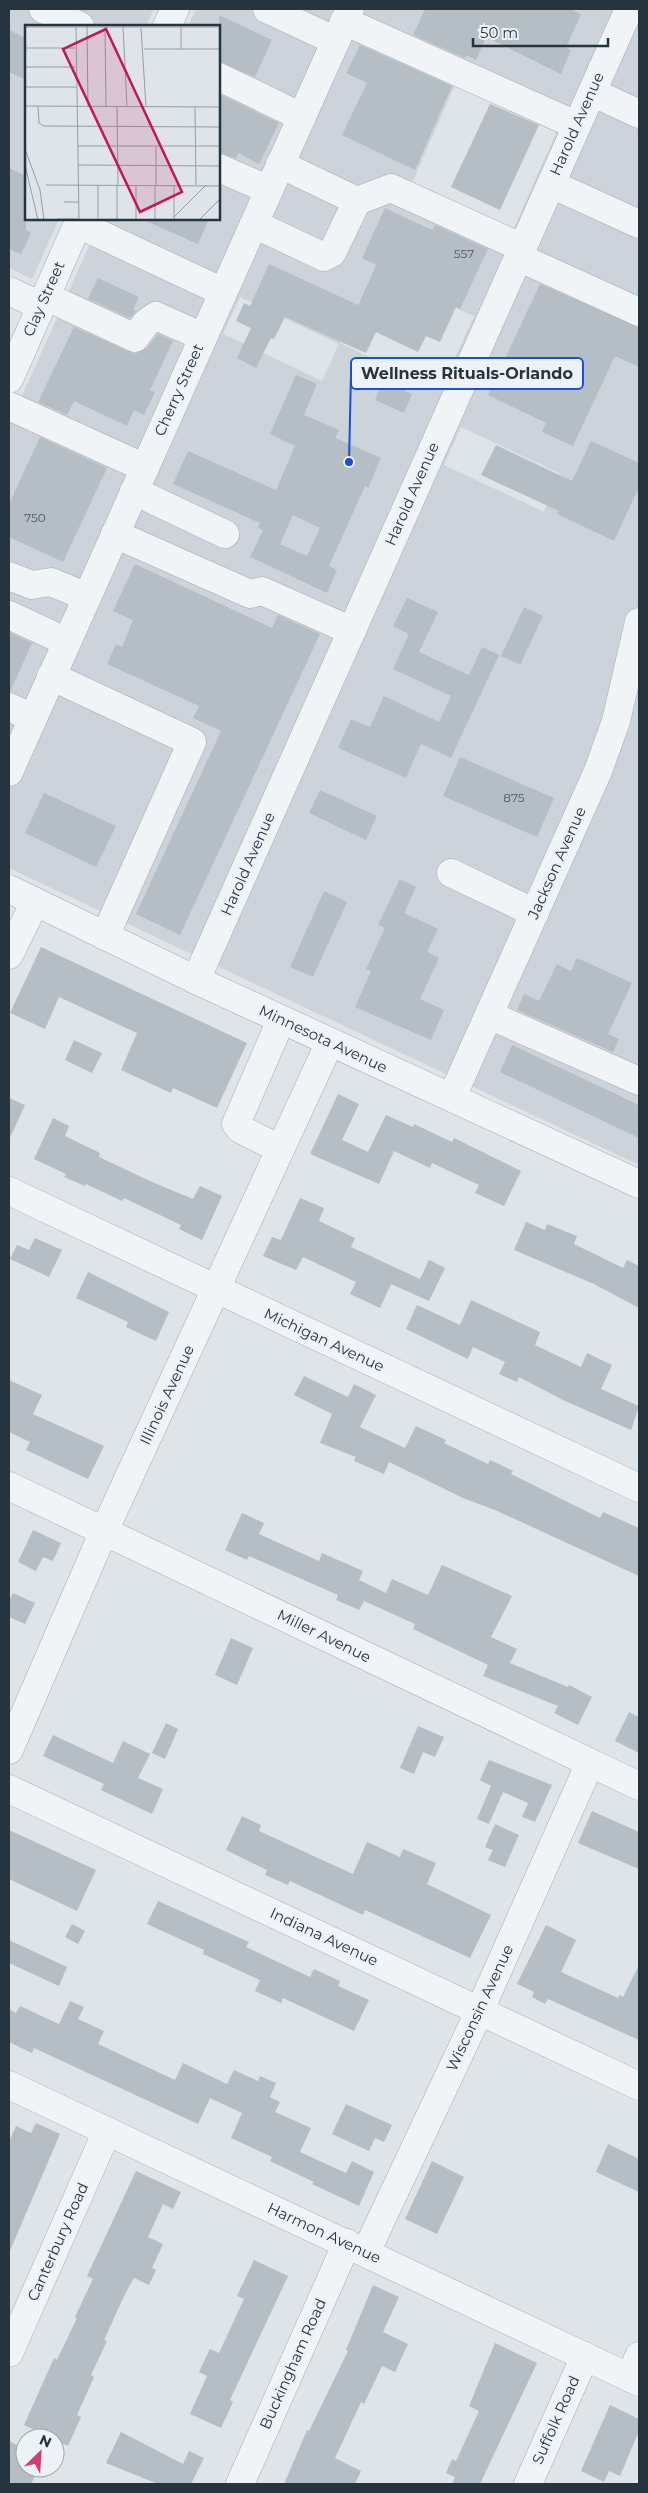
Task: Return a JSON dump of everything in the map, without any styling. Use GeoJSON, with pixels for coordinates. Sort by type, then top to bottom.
{"type":"FeatureCollection","features":[{"type":"Feature","properties":{"kind":"street"},"geometry":{"type":"LineString","coordinates":[[43,9],[78,25]]}},
{"type":"Feature","properties":{"kind":"street"},"geometry":{"type":"LineString","coordinates":[[167,25],[175,9]]}},
{"type":"Feature","properties":{"kind":"street"},"geometry":{"type":"LineString","coordinates":[[267,9],[343,23],[576,125]]}},
{"type":"Feature","properties":{"kind":"street","name":"Harold Avenue"},"geometry":{"type":"LineString","coordinates":[[196,980],[629,9]]}},
{"type":"Feature","properties":{"kind":"street","name":"Cherry Street"},"geometry":{"type":"LineString","coordinates":[[9,772],[21,712],[52,676],[343,23]]}},
{"type":"Feature","properties":{"kind":"street"},"geometry":{"type":"LineString","coordinates":[[220,76],[302,117]]}},
{"type":"Feature","properties":{"kind":"street"},"geometry":{"type":"LineString","coordinates":[[592,92],[639,114]]}},
{"type":"Feature","properties":{"kind":"street"},"geometry":{"type":"LineString","coordinates":[[280,164],[357,201]]}},
{"type":"Feature","properties":{"kind":"street"},"geometry":{"type":"LineString","coordinates":[[220,168],[269,190]]}},
{"type":"Feature","properties":{"kind":"street"},"geometry":{"type":"LineString","coordinates":[[551,184],[639,224]]}},
{"type":"Feature","properties":{"kind":"street"},"geometry":{"type":"LineString","coordinates":[[254,224],[324,257],[332,253],[357,201],[391,188],[639,312]]}},
{"type":"Feature","properties":{"kind":"street"},"geometry":{"type":"LineString","coordinates":[[79,222],[223,292]]}},
{"type":"Feature","properties":{"kind":"street","name":"Clay Street"},"geometry":{"type":"LineString","coordinates":[[9,379],[79,222]]}},
{"type":"Feature","properties":{"kind":"street"},"geometry":{"type":"LineString","coordinates":[[9,291],[43,301],[135,338],[146,323],[156,316],[203,337]]}},
{"type":"Feature","properties":{"kind":"street"},"geometry":{"type":"LineString","coordinates":[[9,406],[139,480],[225,534]]}},
{"type":"Feature","properties":{"kind":"street"},"geometry":{"type":"LineString","coordinates":[[115,534],[250,594],[262,591],[352,631]]}},
{"type":"Feature","properties":{"kind":"street"},"geometry":{"type":"LineString","coordinates":[[9,576],[32,585],[51,582],[87,597]]}},
{"type":"Feature","properties":{"kind":"street"},"geometry":{"type":"LineString","coordinates":[[9,615],[67,642]]}},
{"type":"Feature","properties":{"kind":"street","name":"Jackson Avenue"},"geometry":{"type":"LineString","coordinates":[[452,1097],[598,771],[616,721],[639,622]]}},
{"type":"Feature","properties":{"kind":"street"},"geometry":{"type":"LineString","coordinates":[[52,676],[192,742],[105,936]]}},
{"type":"Feature","properties":{"kind":"street"},"geometry":{"type":"LineString","coordinates":[[451,873],[535,913]]}},
{"type":"Feature","properties":{"kind":"street","name":"Minnesota Avenue"},"geometry":{"type":"LineString","coordinates":[[9,889],[281,1020],[639,1184]]}},
{"type":"Feature","properties":{"kind":"street"},"geometry":{"type":"LineString","coordinates":[[9,955],[35,902]]}},
{"type":"Feature","properties":{"kind":"street"},"geometry":{"type":"LineString","coordinates":[[489,1016],[639,1082]]}},
{"type":"Feature","properties":{"kind":"street"},"geometry":{"type":"LineString","coordinates":[[280,1149],[240,1130],[236,1124],[281,1020]]}},
{"type":"Feature","properties":{"kind":"street","name":"Illinois Avenue"},"geometry":{"type":"LineString","coordinates":[[9,1750],[104,1531],[330,1042]]}},
{"type":"Feature","properties":{"kind":"street","name":"Michigan Avenue"},"geometry":{"type":"LineString","coordinates":[[9,1191],[639,1488]]}},
{"type":"Feature","properties":{"kind":"street","name":"Miller Avenue"},"geometry":{"type":"LineString","coordinates":[[9,1486],[639,1786]]}},
{"type":"Feature","properties":{"kind":"street","name":"Wisconsin Avenue"},"geometry":{"type":"LineString","coordinates":[[356,2247],[480,2010],[590,1763]]}},
{"type":"Feature","properties":{"kind":"street","name":"Indiana Avenue"},"geometry":{"type":"LineString","coordinates":[[9,1789],[639,2086]]}},
{"type":"Feature","properties":{"kind":"street","name":"Harmon Avenue"},"geometry":{"type":"LineString","coordinates":[[9,2085],[585,2356],[636,2372]]}},
{"type":"Feature","properties":{"kind":"street","name":"Canterbury Road"},"geometry":{"type":"LineString","coordinates":[[9,2352],[107,2131]]}},
{"type":"Feature","properties":{"kind":"street","name":"Buckingham Road"},"geometry":{"type":"LineString","coordinates":[[240,2484],[356,2247]]}},
{"type":"Feature","properties":{"kind":"street","name":"Suffolk Road"},"geometry":{"type":"LineString","coordinates":[[528,2484],[585,2356]]}},
{"type":"Feature","properties":{"kind":"shaded area"},"geometry":{"type":"Polygon","coordinates":[[[9,9],[154,9],[146,25],[25,25],[25,220],[59,220],[32,279],[9,268],[9,9]]]}},
{"type":"Feature","properties":{"kind":"shaded area"},"geometry":{"type":"Polygon","coordinates":[[[196,9],[635,9],[639,11],[639,1165],[9,868],[9,425],[101,220],[220,220],[220,25],[188,25],[196,9]],[[458,78],[408,192],[509,239],[559,126],[458,78]],[[373,271],[340,343],[440,391],[474,316],[373,271]],[[240,297],[223,334],[322,381],[339,344],[240,297]],[[461,427],[444,465],[544,512],[561,474],[461,427]]]}},
{"type":"Feature","properties":{"kind":"building"},"geometry":{"type":"Polygon","coordinates":[[[425,9],[569,9],[581,14],[566,48],[571,50],[561,74],[486,37],[476,60],[466,55],[465,58],[413,35],[425,9]]]}},
{"type":"Feature","properties":{"kind":"building"},"geometry":{"type":"Polygon","coordinates":[[[219,15],[272,40],[255,77],[220,62],[219,15]]]}},
{"type":"Feature","properties":{"kind":"building"},"geometry":{"type":"Polygon","coordinates":[[[9,30],[25,38],[25,80],[9,72],[9,30]]]}},
{"type":"Feature","properties":{"kind":"building"},"geometry":{"type":"Polygon","coordinates":[[[360,45],[452,86],[415,170],[342,135],[367,83],[346,73],[360,45]]]}},
{"type":"Feature","properties":{"kind":"building"},"geometry":{"type":"Polygon","coordinates":[[[220,94],[279,123],[259,164],[238,153],[236,158],[220,153],[220,94]]]}},
{"type":"Feature","properties":{"kind":"building"},"geometry":{"type":"Polygon","coordinates":[[[490,104],[539,125],[500,210],[451,187],[490,104]]]}},
{"type":"Feature","properties":{"kind":"building"},"geometry":{"type":"Polygon","coordinates":[[[9,168],[25,176],[26,230],[31,233],[21,254],[9,249],[9,168]]]}},
{"type":"Feature","properties":{"kind":"building"},"geometry":{"type":"Polygon","coordinates":[[[385,208],[432,230],[435,225],[488,249],[460,309],[456,307],[440,342],[426,336],[418,352],[376,332],[366,353],[285,317],[274,339],[271,338],[256,368],[237,358],[251,328],[236,321],[244,303],[250,306],[269,264],[358,305],[376,265],[362,258],[385,208]]]}},
{"type":"Feature","properties":{"kind":"building"},"geometry":{"type":"Polygon","coordinates":[[[143,220],[209,220],[198,244],[143,220]]]}},
{"type":"Feature","properties":{"kind":"building"},"geometry":{"type":"Polygon","coordinates":[[[98,278],[139,297],[133,310],[136,311],[130,318],[88,299],[98,278]]]}},
{"type":"Feature","properties":{"kind":"building"},"geometry":{"type":"Polygon","coordinates":[[[540,284],[639,327],[639,367],[615,356],[573,446],[542,432],[546,423],[488,395],[540,284]]]}},
{"type":"Feature","properties":{"kind":"building"},"geometry":{"type":"Polygon","coordinates":[[[74,327],[135,354],[147,348],[158,334],[173,341],[150,390],[155,392],[144,415],[134,410],[127,426],[74,401],[67,415],[38,402],[74,327]]]}},
{"type":"Feature","properties":{"kind":"building"},"geometry":{"type":"Polygon","coordinates":[[[296,375],[317,384],[304,415],[339,430],[335,438],[381,458],[368,488],[365,486],[329,566],[337,570],[327,593],[250,557],[263,530],[258,528],[260,523],[173,484],[188,451],[276,490],[295,446],[270,434],[296,375]],[[293,515],[280,544],[307,556],[320,528],[293,515]]]}},
{"type":"Feature","properties":{"kind":"building"},"geometry":{"type":"Polygon","coordinates":[[[383,381],[412,394],[404,413],[375,400],[383,381]]]}},
{"type":"Feature","properties":{"kind":"building"},"geometry":{"type":"Polygon","coordinates":[[[40,437],[107,468],[63,562],[9,537],[9,504],[40,437]]]}},
{"type":"Feature","properties":{"kind":"building"},"geometry":{"type":"Polygon","coordinates":[[[591,441],[639,463],[639,487],[614,541],[557,514],[559,511],[481,475],[496,445],[572,481],[591,441]]]}},
{"type":"Feature","properties":{"kind":"building"},"geometry":{"type":"Polygon","coordinates":[[[135,564],[272,628],[278,615],[320,634],[180,935],[136,914],[221,731],[193,718],[199,706],[107,664],[116,644],[122,647],[133,620],[113,611],[135,564]]]}},
{"type":"Feature","properties":{"kind":"building"},"geometry":{"type":"Polygon","coordinates":[[[407,598],[438,612],[419,652],[469,675],[482,647],[499,655],[451,758],[421,744],[406,778],[338,748],[351,719],[370,727],[384,696],[439,722],[451,696],[393,669],[409,634],[393,626],[407,598]]]}},
{"type":"Feature","properties":{"kind":"building"},"geometry":{"type":"Polygon","coordinates":[[[524,607],[543,616],[520,665],[501,656],[524,607]]]}},
{"type":"Feature","properties":{"kind":"building"},"geometry":{"type":"Polygon","coordinates":[[[9,632],[32,643],[10,692],[9,692],[9,632]]]}},
{"type":"Feature","properties":{"kind":"building"},"geometry":{"type":"Polygon","coordinates":[[[460,757],[554,798],[537,837],[443,796],[460,757]]]}},
{"type":"Feature","properties":{"kind":"building"},"geometry":{"type":"Polygon","coordinates":[[[320,790],[377,816],[366,840],[309,813],[320,790]]]}},
{"type":"Feature","properties":{"kind":"building"},"geometry":{"type":"Polygon","coordinates":[[[44,793],[116,826],[96,867],[25,833],[44,793]]]}},
{"type":"Feature","properties":{"kind":"building"},"geometry":{"type":"Polygon","coordinates":[[[400,879],[416,887],[404,913],[438,929],[427,952],[439,958],[420,999],[444,1010],[431,1040],[355,1007],[371,971],[366,969],[385,928],[378,925],[400,879]]]}},
{"type":"Feature","properties":{"kind":"building"},"geometry":{"type":"Polygon","coordinates":[[[324,891],[347,902],[313,977],[290,967],[324,891]]]}},
{"type":"Feature","properties":{"kind":"building"},"geometry":{"type":"Polygon","coordinates":[[[41,947],[247,1043],[217,1108],[173,1088],[171,1093],[121,1070],[137,1033],[59,997],[45,1029],[10,1013],[41,947]]]}},
{"type":"Feature","properties":{"kind":"building"},"geometry":{"type":"Polygon","coordinates":[[[577,958],[632,983],[608,1034],[619,1039],[613,1052],[517,1010],[524,994],[539,1001],[557,964],[571,971],[577,958]]]}},
{"type":"Feature","properties":{"kind":"building"},"geometry":{"type":"Polygon","coordinates":[[[74,1040],[102,1053],[92,1073],[65,1060],[74,1040]]]}},
{"type":"Feature","properties":{"kind":"building"},"geometry":{"type":"Polygon","coordinates":[[[512,1045],[639,1105],[639,1138],[500,1072],[512,1045]]]}},
{"type":"Feature","properties":{"kind":"building"},"geometry":{"type":"Polygon","coordinates":[[[338,1094],[359,1104],[342,1140],[368,1152],[386,1115],[413,1127],[414,1124],[452,1142],[454,1138],[521,1171],[504,1206],[475,1193],[479,1185],[432,1163],[430,1168],[394,1151],[379,1184],[310,1154],[338,1094]]]}},
{"type":"Feature","properties":{"kind":"building"},"geometry":{"type":"Polygon","coordinates":[[[9,1098],[25,1105],[9,1140],[9,1098]]]}},
{"type":"Feature","properties":{"kind":"building"},"geometry":{"type":"Polygon","coordinates":[[[53,1118],[69,1126],[65,1136],[100,1153],[99,1157],[152,1182],[193,1199],[200,1186],[222,1196],[202,1240],[179,1229],[181,1225],[124,1198],[122,1201],[86,1184],[85,1186],[64,1177],[66,1174],[34,1159],[53,1118]]]}},
{"type":"Feature","properties":{"kind":"building"},"geometry":{"type":"Polygon","coordinates":[[[300,1198],[324,1208],[319,1221],[355,1238],[351,1247],[420,1279],[429,1260],[445,1268],[429,1301],[391,1284],[380,1308],[350,1294],[356,1282],[303,1257],[296,1270],[263,1256],[272,1237],[281,1240],[300,1198]]]}},
{"type":"Feature","properties":{"kind":"building"},"geometry":{"type":"Polygon","coordinates":[[[526,1222],[545,1230],[547,1224],[577,1236],[574,1244],[623,1268],[627,1260],[639,1266],[639,1308],[594,1284],[514,1250],[526,1222]]]}},
{"type":"Feature","properties":{"kind":"building"},"geometry":{"type":"Polygon","coordinates":[[[35,1238],[62,1250],[49,1277],[10,1259],[17,1245],[29,1250],[35,1238]]]}},
{"type":"Feature","properties":{"kind":"building"},"geometry":{"type":"Polygon","coordinates":[[[88,1272],[169,1312],[156,1341],[126,1327],[128,1322],[76,1298],[88,1272]]]}},
{"type":"Feature","properties":{"kind":"building"},"geometry":{"type":"Polygon","coordinates":[[[471,1300],[540,1332],[535,1345],[581,1367],[587,1353],[612,1365],[601,1389],[639,1406],[631,1430],[565,1401],[519,1377],[517,1382],[499,1374],[505,1362],[473,1347],[468,1359],[406,1329],[417,1305],[460,1325],[471,1300]]]}},
{"type":"Feature","properties":{"kind":"building"},"geometry":{"type":"Polygon","coordinates":[[[304,1376],[348,1397],[354,1384],[376,1395],[360,1427],[405,1448],[416,1426],[446,1440],[444,1443],[488,1464],[490,1460],[513,1471],[511,1474],[600,1518],[603,1512],[639,1528],[639,1576],[495,1510],[463,1498],[389,1462],[384,1474],[354,1461],[356,1457],[320,1443],[332,1414],[294,1395],[304,1376]]]}},
{"type":"Feature","properties":{"kind":"building"},"geometry":{"type":"Polygon","coordinates":[[[9,1380],[42,1395],[33,1414],[104,1446],[88,1479],[26,1450],[30,1442],[9,1432],[9,1380]]]}},
{"type":"Feature","properties":{"kind":"building"},"geometry":{"type":"Polygon","coordinates":[[[242,1513],[264,1523],[259,1534],[319,1561],[322,1553],[363,1571],[359,1580],[386,1593],[392,1579],[428,1595],[442,1565],[512,1596],[491,1637],[517,1649],[510,1663],[568,1687],[569,1685],[592,1697],[578,1725],[554,1713],[558,1706],[483,1676],[488,1665],[413,1629],[415,1624],[364,1601],[359,1610],[336,1600],[338,1595],[249,1556],[247,1560],[225,1550],[242,1513]]]}},
{"type":"Feature","properties":{"kind":"building"},"geometry":{"type":"Polygon","coordinates":[[[33,1530],[61,1543],[53,1561],[43,1557],[36,1571],[18,1562],[33,1530]]]}},
{"type":"Feature","properties":{"kind":"building"},"geometry":{"type":"Polygon","coordinates":[[[13,1593],[35,1603],[25,1624],[9,1617],[9,1601],[13,1593]]]}},
{"type":"Feature","properties":{"kind":"building"},"geometry":{"type":"Polygon","coordinates":[[[231,1638],[253,1648],[237,1685],[215,1675],[231,1638]]]}},
{"type":"Feature","properties":{"kind":"building"},"geometry":{"type":"Polygon","coordinates":[[[629,1712],[639,1717],[639,1753],[615,1741],[629,1712]]]}},
{"type":"Feature","properties":{"kind":"building"},"geometry":{"type":"Polygon","coordinates":[[[166,1723],[178,1729],[165,1759],[152,1753],[166,1723]]]}},
{"type":"Feature","properties":{"kind":"building"},"geometry":{"type":"Polygon","coordinates":[[[418,1726],[444,1737],[435,1757],[423,1752],[414,1774],[400,1768],[418,1726]]]}},
{"type":"Feature","properties":{"kind":"building"},"geometry":{"type":"Polygon","coordinates":[[[53,1735],[113,1763],[123,1741],[150,1754],[138,1778],[163,1789],[152,1814],[101,1790],[104,1784],[43,1756],[53,1735]]]}},
{"type":"Feature","properties":{"kind":"building"},"geometry":{"type":"Polygon","coordinates":[[[489,1760],[552,1785],[535,1822],[522,1817],[528,1803],[503,1792],[489,1824],[477,1819],[491,1786],[480,1780],[489,1760]]]}},
{"type":"Feature","properties":{"kind":"building"},"geometry":{"type":"Polygon","coordinates":[[[592,1811],[639,1832],[639,1869],[578,1843],[592,1811]]]}},
{"type":"Feature","properties":{"kind":"building"},"geometry":{"type":"Polygon","coordinates":[[[242,1816],[261,1825],[259,1831],[353,1874],[367,1842],[400,1857],[403,1849],[436,1863],[427,1884],[491,1915],[470,1958],[365,1910],[363,1915],[290,1881],[288,1885],[265,1875],[267,1870],[226,1850],[242,1816]]]}},
{"type":"Feature","properties":{"kind":"building"},"geometry":{"type":"Polygon","coordinates":[[[495,1824],[519,1835],[505,1867],[488,1860],[493,1850],[485,1847],[495,1824]]]}},
{"type":"Feature","properties":{"kind":"building"},"geometry":{"type":"Polygon","coordinates":[[[9,1830],[96,1870],[77,1911],[9,1879],[9,1830]]]}},
{"type":"Feature","properties":{"kind":"building"},"geometry":{"type":"Polygon","coordinates":[[[158,1901],[249,1942],[246,1947],[310,1977],[314,1969],[340,1981],[338,1986],[369,2000],[354,2031],[283,1998],[281,2003],[255,1991],[260,1980],[203,1954],[204,1950],[147,1924],[158,1901]]]}},
{"type":"Feature","properties":{"kind":"building"},"geometry":{"type":"Polygon","coordinates":[[[72,1924],[85,1931],[78,1944],[65,1937],[72,1924]]]}},
{"type":"Feature","properties":{"kind":"building"},"geometry":{"type":"Polygon","coordinates":[[[546,1925],[576,1940],[561,1972],[618,1998],[619,1995],[623,1997],[639,1965],[639,2040],[548,1999],[545,2004],[532,1997],[534,1992],[517,1984],[546,1925]]]}},
{"type":"Feature","properties":{"kind":"building"},"geometry":{"type":"Polygon","coordinates":[[[9,1940],[67,1967],[59,1986],[9,1963],[9,1940]]]}},
{"type":"Feature","properties":{"kind":"building"},"geometry":{"type":"Polygon","coordinates":[[[70,2001],[84,2007],[78,2019],[104,2031],[98,2044],[175,2080],[183,2063],[227,2084],[234,2070],[258,2081],[260,2076],[276,2083],[270,2097],[280,2102],[275,2112],[311,2128],[300,2152],[346,2173],[352,2161],[374,2172],[359,2206],[312,2184],[314,2182],[270,2161],[272,2157],[231,2138],[242,2113],[210,2098],[198,2124],[34,2048],[32,2053],[9,2042],[9,2009],[16,2013],[20,2006],[59,2024],[70,2001]]]}},
{"type":"Feature","properties":{"kind":"building"},"geometry":{"type":"Polygon","coordinates":[[[346,2104],[392,2125],[384,2142],[375,2138],[369,2151],[332,2134],[346,2104]]]}},
{"type":"Feature","properties":{"kind":"building"},"geometry":{"type":"Polygon","coordinates":[[[36,2123],[60,2134],[9,2253],[9,2142],[16,2126],[31,2133],[36,2123]]]}},
{"type":"Feature","properties":{"kind":"building"},"geometry":{"type":"Polygon","coordinates":[[[608,2144],[639,2159],[639,2192],[596,2172],[608,2144]]]}},
{"type":"Feature","properties":{"kind":"building"},"geometry":{"type":"Polygon","coordinates":[[[432,2161],[464,2177],[437,2234],[405,2219],[432,2161]]]}},
{"type":"Feature","properties":{"kind":"building"},"geometry":{"type":"Polygon","coordinates":[[[136,2171],[181,2192],[173,2209],[163,2204],[148,2237],[163,2244],[152,2268],[156,2270],[149,2285],[134,2278],[125,2294],[104,2340],[107,2341],[91,2375],[94,2377],[77,2415],[81,2417],[68,2446],[65,2445],[65,2428],[30,2428],[24,2425],[54,2358],[57,2360],[77,2318],[75,2317],[93,2279],[87,2276],[136,2171]]]}},
{"type":"Feature","properties":{"kind":"building"},"geometry":{"type":"Polygon","coordinates":[[[254,2260],[288,2276],[230,2400],[233,2402],[221,2428],[190,2414],[207,2376],[199,2372],[210,2349],[219,2353],[244,2299],[237,2296],[254,2260]]]}},
{"type":"Feature","properties":{"kind":"building"},"geometry":{"type":"Polygon","coordinates":[[[373,2285],[399,2297],[383,2332],[408,2344],[395,2372],[382,2366],[364,2404],[361,2402],[335,2458],[361,2471],[355,2484],[284,2484],[307,2430],[309,2431],[348,2351],[346,2350],[373,2285]]]}},
{"type":"Feature","properties":{"kind":"building"},"geometry":{"type":"Polygon","coordinates":[[[495,2343],[537,2363],[480,2484],[452,2484],[455,2477],[446,2473],[452,2459],[456,2461],[479,2411],[469,2406],[495,2343]]]}},
{"type":"Feature","properties":{"kind":"building"},"geometry":{"type":"Polygon","coordinates":[[[610,2405],[639,2419],[639,2431],[620,2476],[609,2471],[604,2482],[581,2471],[610,2405]]]}},
{"type":"Feature","properties":{"kind":"building"},"geometry":{"type":"Polygon","coordinates":[[[121,2432],[183,2464],[189,2451],[204,2458],[191,2484],[158,2484],[106,2463],[121,2432]]]}},
{"type":"Feature","properties":{"kind":"building"},"geometry":{"type":"Polygon","coordinates":[[[9,2441],[15,2444],[15,2478],[34,2478],[31,2484],[9,2484],[9,2441]]]}},
{"type":"Feature","properties":{"kind":"place","name":"Wellness Rituals-Orlando"},"geometry":{"type":"Point","coordinates":[349,462]}}]}
